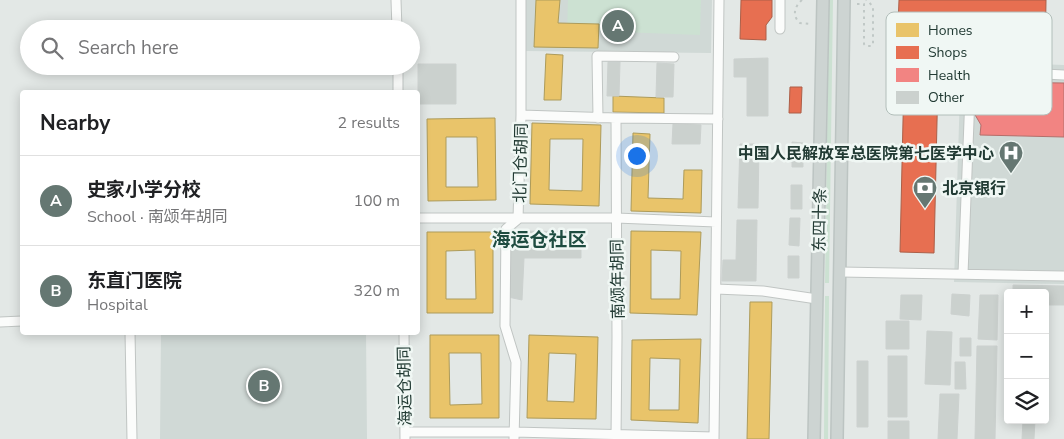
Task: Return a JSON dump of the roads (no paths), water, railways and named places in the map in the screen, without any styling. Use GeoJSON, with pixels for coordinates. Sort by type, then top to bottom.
{"type":"FeatureCollection","features":[{"type":"Feature","properties":{"kind":"main road","name":"东四十条"},"geometry":{"type":"LineString","coordinates":[[814,439],[823,0]]}},
{"type":"Feature","properties":{"kind":"main road","name":"东四十条"},"geometry":{"type":"LineString","coordinates":[[837,439],[844,0]]}},
{"type":"Feature","properties":{"kind":"street"},"geometry":{"type":"LineString","coordinates":[[396,0],[397,20]]}},
{"type":"Feature","properties":{"kind":"street","name":"北门仓胡同"},"geometry":{"type":"LineString","coordinates":[[514,436],[516,362],[505,326],[506,229],[518,218],[521,115],[521,0]]}},
{"type":"Feature","properties":{"kind":"street"},"geometry":{"type":"LineString","coordinates":[[405,435],[714,438],[719,0]]}},
{"type":"Feature","properties":{"kind":"street"},"geometry":{"type":"LineString","coordinates":[[780,0],[780,29]]}},
{"type":"Feature","properties":{"kind":"street"},"geometry":{"type":"LineString","coordinates":[[598,118],[597,56],[674,57]]}},
{"type":"Feature","properties":{"kind":"street"},"geometry":{"type":"LineString","coordinates":[[398,75],[398,90]]}},
{"type":"Feature","properties":{"kind":"street"},"geometry":{"type":"LineString","coordinates":[[521,115],[718,119]]}},
{"type":"Feature","properties":{"kind":"street"},"geometry":{"type":"LineString","coordinates":[[963,274],[969,115]]}},
{"type":"Feature","properties":{"kind":"street","name":"南颂年胡同"},"geometry":{"type":"LineString","coordinates":[[616,118],[616,437]]}},
{"type":"Feature","properties":{"kind":"street"},"geometry":{"type":"LineString","coordinates":[[420,218],[616,218],[716,222]]}},
{"type":"Feature","properties":{"kind":"street"},"geometry":{"type":"LineString","coordinates":[[841,272],[1064,276]]}},
{"type":"Feature","properties":{"kind":"street"},"geometry":{"type":"LineString","coordinates":[[716,289],[763,291],[818,299]]}},
{"type":"Feature","properties":{"kind":"street"},"geometry":{"type":"LineString","coordinates":[[0,322],[20,321]]}},
{"type":"Feature","properties":{"kind":"street"},"geometry":{"type":"LineString","coordinates":[[130,335],[132,439]]}},
{"type":"Feature","properties":{"kind":"street","name":"海运仓胡同"},"geometry":{"type":"LineString","coordinates":[[404,335],[405,435]]}},
{"type":"Feature","properties":{"kind":"place","name":"史家小学分校"},"geometry":{"type":"Point","coordinates":[618,26]}},
{"type":"Feature","properties":{"kind":"place","name":"中国人民解放军总医院第七医学中心"},"geometry":{"type":"Point","coordinates":[1011,174]}},
{"type":"Feature","properties":{"kind":"place","name":"北京银行"},"geometry":{"type":"Point","coordinates":[925,209]}},
{"type":"Feature","properties":{"kind":"place","name":"东直门医院"},"geometry":{"type":"Point","coordinates":[264,386]}},
{"type":"Feature","properties":{"kind":"district","name":"海运仓社区"},"geometry":{"type":"Point","coordinates":[539,239]}}]}
